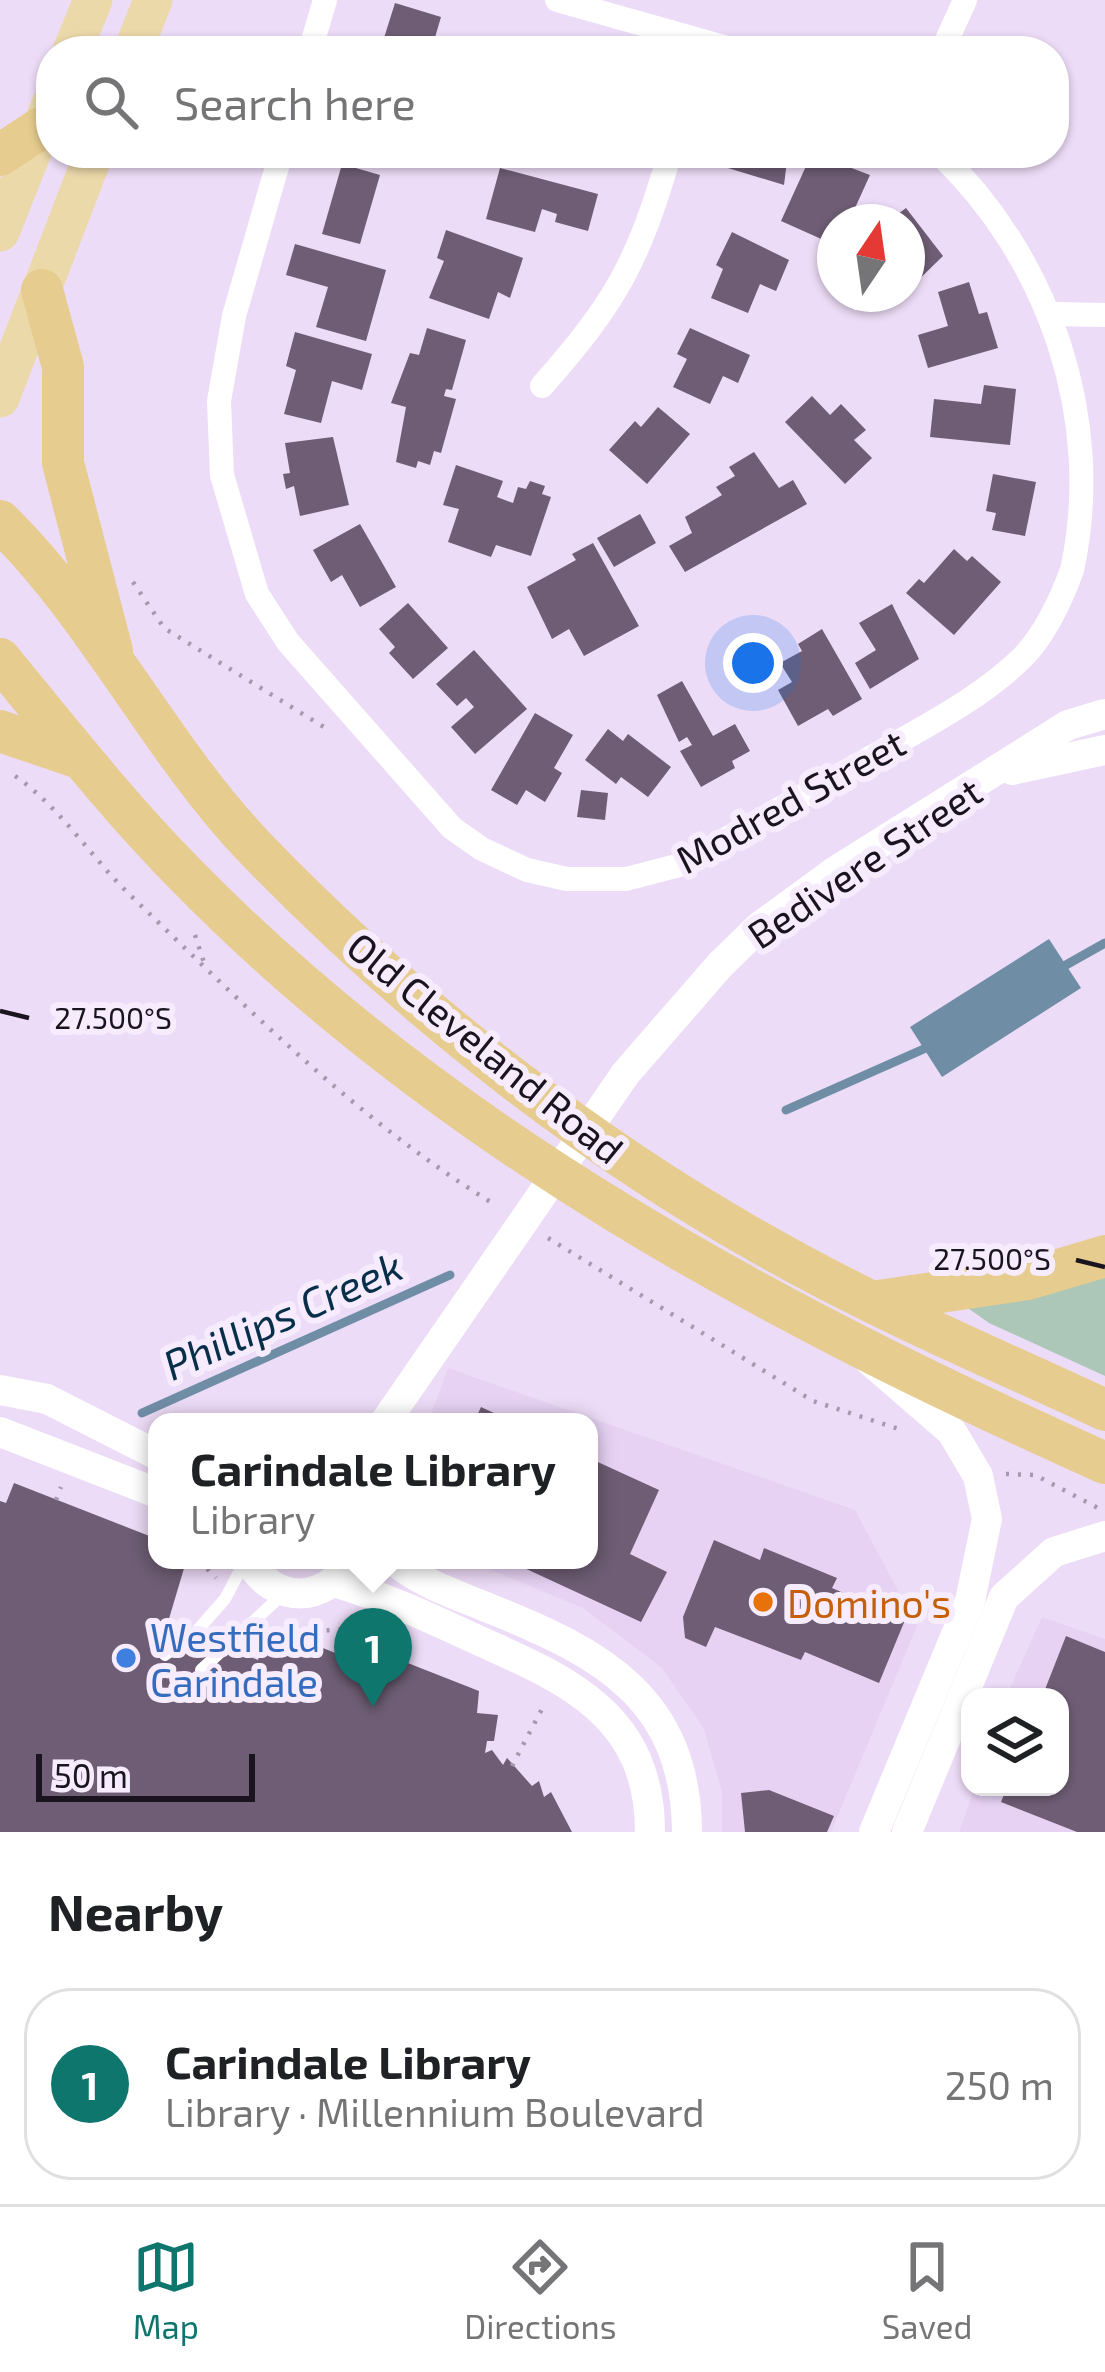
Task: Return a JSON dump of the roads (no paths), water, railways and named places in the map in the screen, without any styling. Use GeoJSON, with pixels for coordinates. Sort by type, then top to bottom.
{"type":"FeatureCollection","features":[{"type":"Feature","properties":{"kind":"highway"},"geometry":{"type":"LineString","coordinates":[[0,155],[36,124]]}},
{"type":"Feature","properties":{"kind":"highway"},"geometry":{"type":"LineString","coordinates":[[42,290],[63,367],[63,464],[115,664]]}},
{"type":"Feature","properties":{"kind":"highway","name":"Old Cleveland Road"},"geometry":{"type":"LineString","coordinates":[[0,521],[115,664],[191,777],[254,847],[388,976],[478,1051],[709,1214],[872,1302],[1105,1410]]}},
{"type":"Feature","properties":{"kind":"highway","name":"Old Cleveland Road"},"geometry":{"type":"LineString","coordinates":[[0,659],[184,874],[393,1058],[646,1232],[862,1353],[1105,1463]]}},
{"type":"Feature","properties":{"kind":"highway"},"geometry":{"type":"LineString","coordinates":[[0,731],[83,760]]}},
{"type":"Feature","properties":{"kind":"highway"},"geometry":{"type":"LineString","coordinates":[[872,1302],[1028,1279],[1105,1256]]}},
{"type":"Feature","properties":{"kind":"main road"},"geometry":{"type":"LineString","coordinates":[[78,36],[93,0]]}},
{"type":"Feature","properties":{"kind":"main road"},"geometry":{"type":"LineString","coordinates":[[139,36],[153,0]]}},
{"type":"Feature","properties":{"kind":"main road"},"geometry":{"type":"LineString","coordinates":[[0,232],[36,141]]}},
{"type":"Feature","properties":{"kind":"main road"},"geometry":{"type":"LineString","coordinates":[[0,398],[88,168]]}},
{"type":"Feature","properties":{"kind":"street"},"geometry":{"type":"LineString","coordinates":[[314,36],[325,0]]}},
{"type":"Feature","properties":{"kind":"street"},"geometry":{"type":"LineString","coordinates":[[557,0],[670,36]]}},
{"type":"Feature","properties":{"kind":"street"},"geometry":{"type":"LineString","coordinates":[[949,36],[965,0]]}},
{"type":"Feature","properties":{"kind":"street","name":"Modred Street"},"geometry":{"type":"LineString","coordinates":[[276,168],[234,316],[219,401],[223,476],[257,594],[288,642],[452,828],[527,870],[567,879],[626,879],[680,866],[980,695],[1027,653],[1060,602],[1083,544],[1094,473],[1092,411],[1078,362],[1055,314],[996,214],[952,168]]}},
{"type":"Feature","properties":{"kind":"street"},"geometry":{"type":"LineString","coordinates":[[542,386],[597,323],[628,276],[665,168]]}},
{"type":"Feature","properties":{"kind":"street"},"geometry":{"type":"LineString","coordinates":[[1055,314],[1105,315]]}},
{"type":"Feature","properties":{"kind":"street","name":"Bedivere Street"},"geometry":{"type":"LineString","coordinates":[[387,1413],[663,1024],[759,927],[834,872],[1068,725],[1105,714]]}},
{"type":"Feature","properties":{"kind":"street","name":"Bedivere Street"},"geometry":{"type":"LineString","coordinates":[[994,774],[1105,750]]}},
{"type":"Feature","properties":{"kind":"street"},"geometry":{"type":"LineString","coordinates":[[862,1353],[912,1402],[952,1432],[979,1476],[987,1519],[970,1601],[874,1832]]}},
{"type":"Feature","properties":{"kind":"street"},"geometry":{"type":"LineString","coordinates":[[0,1390],[47,1399],[148,1450]]}},
{"type":"Feature","properties":{"kind":"street"},"geometry":{"type":"LineString","coordinates":[[0,1432],[148,1490]]}},
{"type":"Feature","properties":{"kind":"street"},"geometry":{"type":"LineString","coordinates":[[907,1832],[1004,1598],[1054,1552],[1105,1536]]}},
{"type":"Feature","properties":{"kind":"street"},"geometry":{"type":"LineString","coordinates":[[255,1569],[268,1585],[302,1595],[342,1571],[377,1594],[557,1676],[590,1697],[624,1735],[639,1767],[650,1832]]}},
{"type":"Feature","properties":{"kind":"street"},"geometry":{"type":"LineString","coordinates":[[408,1569],[434,1586],[583,1647],[617,1672],[645,1702],[670,1743],[684,1791],[687,1832]]}},
{"type":"Feature","properties":{"kind":"lane"},"geometry":{"type":"LineString","coordinates":[[165,1655],[195,1633],[225,1599],[243,1569]]}},
{"type":"Feature","properties":{"kind":"lane"},"geometry":{"type":"LineString","coordinates":[[201,1670],[284,1593]]}},
{"type":"Feature","properties":{"kind":"water"},"geometry":{"type":"Polygon","coordinates":[[[1049,939],[1081,988],[942,1077],[910,1027],[1049,939]]]}},
{"type":"Feature","properties":{"kind":"waterway","name":"Phillips Creek"},"geometry":{"type":"LineString","coordinates":[[1057,970],[1105,943]]}},
{"type":"Feature","properties":{"kind":"waterway","name":"Phillips Creek"},"geometry":{"type":"LineString","coordinates":[[786,1110],[935,1044]]}},
{"type":"Feature","properties":{"kind":"waterway","name":"Phillips Creek"},"geometry":{"type":"LineString","coordinates":[[142,1413],[450,1275]]}},
{"type":"Feature","properties":{"kind":"place","name":"Domino's"},"geometry":{"type":"Point","coordinates":[763,1602]}},
{"type":"Feature","properties":{"kind":"place","name":"Westfield Carindale"},"geometry":{"type":"Point","coordinates":[126,1658]}},
{"type":"Feature","properties":{"kind":"place","name":"Carindale Library"},"geometry":{"type":"Point","coordinates":[373,1707]}}]}
